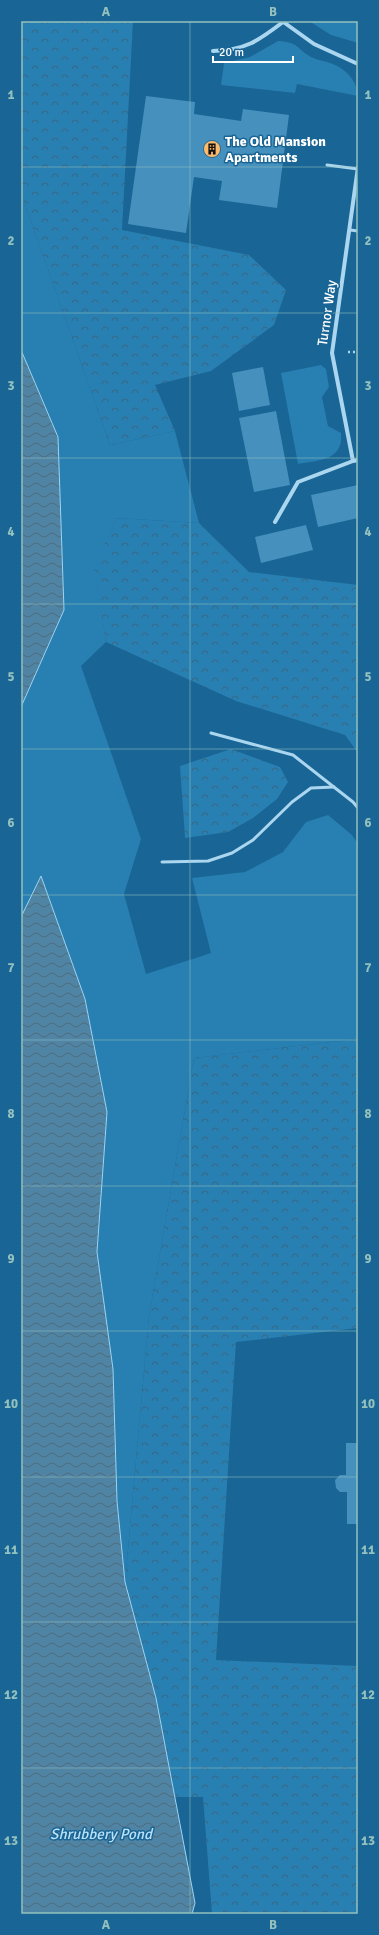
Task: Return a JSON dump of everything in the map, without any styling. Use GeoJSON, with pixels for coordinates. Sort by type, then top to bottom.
{"type":"FeatureCollection","features":[{"type":"Feature","properties":{"kind":"street"},"geometry":{"type":"LineString","coordinates":[[213,51],[230,50],[248,46],[266,35],[283,21],[314,44],[358,64]]}},
{"type":"Feature","properties":{"kind":"street","name":"Turnor Way"},"geometry":{"type":"LineString","coordinates":[[275,522],[298,482],[356,461],[332,353],[358,168]]}},
{"type":"Feature","properties":{"kind":"lane"},"geometry":{"type":"LineString","coordinates":[[327,165],[358,168]]}},
{"type":"Feature","properties":{"kind":"lane"},"geometry":{"type":"LineString","coordinates":[[350,230],[358,231]]}},
{"type":"Feature","properties":{"kind":"lane"},"geometry":{"type":"LineString","coordinates":[[211,733],[293,755],[353,802],[358,808]]}},
{"type":"Feature","properties":{"kind":"lane"},"geometry":{"type":"LineString","coordinates":[[162,862],[208,861],[232,853],[253,840],[292,802],[312,788],[334,787]]}},
{"type":"Feature","properties":{"kind":"green space"},"geometry":{"type":"Polygon","coordinates":[[[21,21],[133,21],[122,230],[249,255],[286,290],[274,325],[211,371],[155,385],[175,431],[110,445],[21,193],[21,21]]]}},
{"type":"Feature","properties":{"kind":"green space"},"geometry":{"type":"Polygon","coordinates":[[[309,21],[358,21],[358,43],[331,35],[309,21]]]}},
{"type":"Feature","properties":{"kind":"green space"},"geometry":{"type":"Polygon","coordinates":[[[278,41],[294,44],[311,57],[344,70],[354,82],[358,91],[358,96],[297,84],[295,93],[221,85],[224,63],[250,57],[278,41]]]}},
{"type":"Feature","properties":{"kind":"green space"},"geometry":{"type":"Polygon","coordinates":[[[21,193],[110,445],[175,431],[199,523],[117,518],[95,567],[106,642],[81,666],[141,839],[124,894],[146,974],[211,953],[192,878],[245,872],[283,852],[306,822],[328,815],[352,835],[358,844],[358,1039],[194,1058],[149,1316],[125,1583],[117,1501],[113,1369],[97,1252],[107,1112],[85,999],[41,876],[21,917],[21,707],[64,610],[58,437],[21,350],[21,193]]]}},
{"type":"Feature","properties":{"kind":"green space"},"geometry":{"type":"Polygon","coordinates":[[[321,365],[326,369],[329,387],[322,397],[328,426],[341,433],[341,442],[334,454],[328,458],[298,464],[281,373],[321,365]]]}},
{"type":"Feature","properties":{"kind":"green space"},"geometry":{"type":"Polygon","coordinates":[[[117,518],[199,523],[249,572],[358,585],[358,753],[345,735],[236,701],[106,642],[94,567],[117,518]]]}},
{"type":"Feature","properties":{"kind":"green space"},"geometry":{"type":"Polygon","coordinates":[[[231,749],[280,767],[288,782],[277,799],[253,818],[228,832],[185,838],[180,766],[231,749]]]}},
{"type":"Feature","properties":{"kind":"green space"},"geometry":{"type":"Polygon","coordinates":[[[358,1039],[358,1328],[236,1342],[216,1660],[358,1666],[358,1914],[212,1914],[203,1797],[175,1797],[156,1698],[125,1583],[149,1316],[194,1058],[358,1039]]]}},
{"type":"Feature","properties":{"kind":"water"},"geometry":{"type":"Polygon","coordinates":[[[21,350],[58,437],[64,610],[21,707],[21,350]]]}},
{"type":"Feature","properties":{"kind":"water","name":"Shrubbery Pond"},"geometry":{"type":"Polygon","coordinates":[[[41,876],[85,999],[107,1112],[97,1252],[113,1369],[117,1501],[125,1582],[156,1698],[195,1903],[192,1914],[21,1914],[21,917],[41,876]]]}},
{"type":"Feature","properties":{"kind":"building","name":"The Old Mansion Apartments"},"geometry":{"type":"Polygon","coordinates":[[[146,96],[195,102],[194,114],[241,121],[243,109],[289,115],[277,208],[219,200],[222,181],[194,177],[186,233],[128,224],[146,96]]]}},
{"type":"Feature","properties":{"kind":"building"},"geometry":{"type":"Polygon","coordinates":[[[263,367],[270,405],[239,411],[232,373],[263,367]]]}},
{"type":"Feature","properties":{"kind":"building"},"geometry":{"type":"Polygon","coordinates":[[[276,411],[290,485],[254,492],[239,418],[276,411]]]}},
{"type":"Feature","properties":{"kind":"building"},"geometry":{"type":"Polygon","coordinates":[[[358,485],[358,518],[318,527],[311,495],[358,485]]]}},
{"type":"Feature","properties":{"kind":"building"},"geometry":{"type":"Polygon","coordinates":[[[306,525],[313,550],[261,563],[255,537],[306,525]]]}},
{"type":"Feature","properties":{"kind":"building"},"geometry":{"type":"Polygon","coordinates":[[[346,1443],[358,1443],[358,1524],[347,1524],[347,1492],[340,1492],[336,1488],[335,1480],[340,1475],[346,1475],[346,1443]]]}},
{"type":"Feature","properties":{"kind":"place","name":"The Old Mansion Apartments"},"geometry":{"type":"Point","coordinates":[212,149]}}]}
